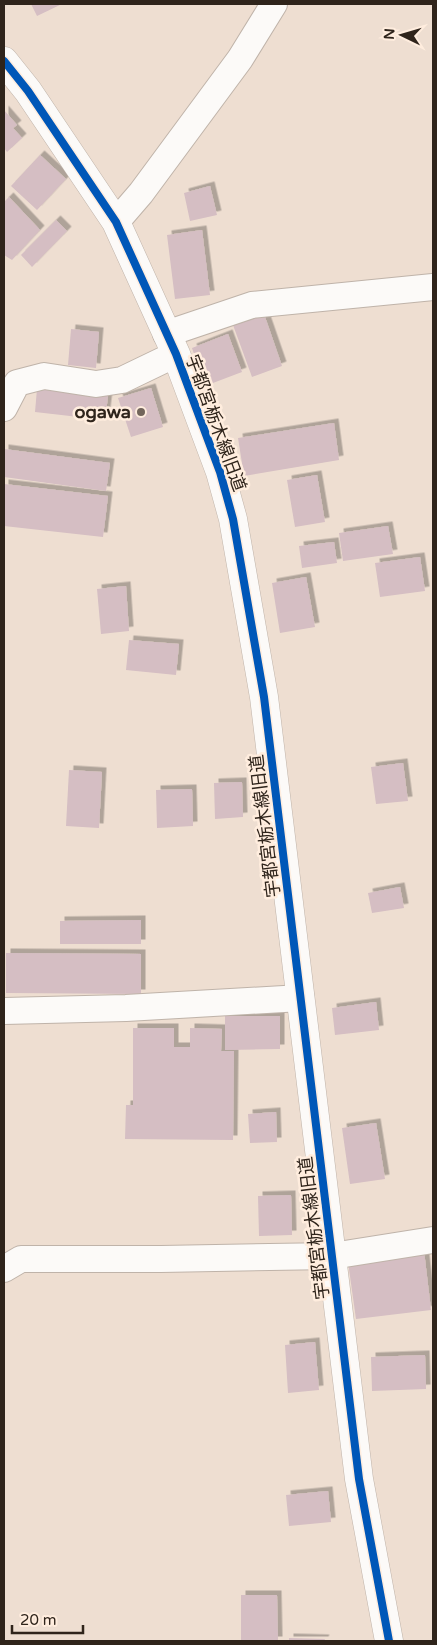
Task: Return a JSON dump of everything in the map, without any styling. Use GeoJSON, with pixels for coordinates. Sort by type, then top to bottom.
{"type":"FeatureCollection","features":[{"type":"Feature","properties":{"kind":"street"},"geometry":{"type":"LineString","coordinates":[[116,222],[141,193],[240,59],[274,4]]}},
{"type":"Feature","properties":{"kind":"street","name":"宇都宮栃木線旧道"},"geometry":{"type":"LineString","coordinates":[[4,61],[28,91],[116,222],[171,344],[220,472],[233,520],[264,697],[359,1479],[389,1641]]}},
{"type":"Feature","properties":{"kind":"street"},"geometry":{"type":"LineString","coordinates":[[4,408],[17,383],[44,376],[96,384],[122,380],[171,344],[252,305],[433,286]]}},
{"type":"Feature","properties":{"kind":"street"},"geometry":{"type":"LineString","coordinates":[[4,1011],[126,1008],[301,998]]}},
{"type":"Feature","properties":{"kind":"street"},"geometry":{"type":"LineString","coordinates":[[4,1269],[21,1259],[332,1256],[433,1240]]}},
{"type":"Feature","properties":{"kind":"building"},"geometry":{"type":"Polygon","coordinates":[[[31,4],[62,4],[37,16],[31,4]]]}},
{"type":"Feature","properties":{"kind":"building"},"geometry":{"type":"Polygon","coordinates":[[[4,110],[17,125],[13,128],[22,138],[7,152],[4,148],[4,110]]]}},
{"type":"Feature","properties":{"kind":"building"},"geometry":{"type":"Polygon","coordinates":[[[40,155],[66,179],[37,210],[11,186],[40,155]]]}},
{"type":"Feature","properties":{"kind":"building"},"geometry":{"type":"Polygon","coordinates":[[[210,186],[217,215],[190,221],[184,193],[210,186]]]}},
{"type":"Feature","properties":{"kind":"building"},"geometry":{"type":"Polygon","coordinates":[[[9,197],[40,230],[12,260],[4,255],[4,202],[9,197]]]}},
{"type":"Feature","properties":{"kind":"building"},"geometry":{"type":"Polygon","coordinates":[[[56,220],[67,231],[32,267],[21,255],[56,220]]]}},
{"type":"Feature","properties":{"kind":"building"},"geometry":{"type":"Polygon","coordinates":[[[202,230],[210,295],[175,299],[167,235],[202,230]]]}},
{"type":"Feature","properties":{"kind":"building"},"geometry":{"type":"Polygon","coordinates":[[[264,314],[282,366],[252,377],[233,325],[264,314]]]}},
{"type":"Feature","properties":{"kind":"building"},"geometry":{"type":"Polygon","coordinates":[[[71,329],[99,332],[96,368],[68,365],[71,329]]]}},
{"type":"Feature","properties":{"kind":"building"},"geometry":{"type":"Polygon","coordinates":[[[228,334],[242,372],[205,386],[192,348],[228,334]]]}},
{"type":"Feature","properties":{"kind":"building","name":"ogawa"},"geometry":{"type":"Polygon","coordinates":[[[151,388],[163,427],[131,437],[118,398],[151,388]]]}},
{"type":"Feature","properties":{"kind":"building"},"geometry":{"type":"Polygon","coordinates":[[[37,389],[108,396],[105,420],[35,412],[37,389]]]}},
{"type":"Feature","properties":{"kind":"building"},"geometry":{"type":"Polygon","coordinates":[[[334,423],[339,460],[244,476],[238,438],[334,423]]]}},
{"type":"Feature","properties":{"kind":"building"},"geometry":{"type":"Polygon","coordinates":[[[4,449],[110,463],[106,491],[4,477],[4,449]]]}},
{"type":"Feature","properties":{"kind":"building"},"geometry":{"type":"Polygon","coordinates":[[[317,475],[325,522],[295,527],[287,480],[317,475]]]}},
{"type":"Feature","properties":{"kind":"building"},"geometry":{"type":"Polygon","coordinates":[[[4,484],[108,496],[103,537],[4,526],[4,484]]]}},
{"type":"Feature","properties":{"kind":"building"},"geometry":{"type":"Polygon","coordinates":[[[388,526],[393,554],[343,561],[339,533],[388,526]]]}},
{"type":"Feature","properties":{"kind":"building"},"geometry":{"type":"Polygon","coordinates":[[[334,542],[337,563],[302,568],[299,546],[334,542]]]}},
{"type":"Feature","properties":{"kind":"building"},"geometry":{"type":"Polygon","coordinates":[[[420,557],[425,591],[380,597],[375,563],[420,557]]]}},
{"type":"Feature","properties":{"kind":"building"},"geometry":{"type":"Polygon","coordinates":[[[306,577],[315,627],[280,633],[272,583],[306,577]]]}},
{"type":"Feature","properties":{"kind":"building"},"geometry":{"type":"Polygon","coordinates":[[[126,586],[129,631],[101,634],[97,589],[126,586]]]}},
{"type":"Feature","properties":{"kind":"building"},"geometry":{"type":"Polygon","coordinates":[[[129,640],[179,644],[176,675],[126,670],[129,640]]]}},
{"type":"Feature","properties":{"kind":"building"},"geometry":{"type":"Polygon","coordinates":[[[403,763],[408,801],[376,804],[371,767],[403,763]]]}},
{"type":"Feature","properties":{"kind":"building"},"geometry":{"type":"Polygon","coordinates":[[[69,770],[102,772],[99,828],[66,826],[69,770]]]}},
{"type":"Feature","properties":{"kind":"building"},"geometry":{"type":"Polygon","coordinates":[[[242,782],[243,817],[215,819],[214,783],[242,782]]]}},
{"type":"Feature","properties":{"kind":"building"},"geometry":{"type":"Polygon","coordinates":[[[192,789],[193,826],[157,828],[156,790],[192,789]]]}},
{"type":"Feature","properties":{"kind":"building"},"geometry":{"type":"Polygon","coordinates":[[[400,887],[404,908],[372,913],[368,893],[400,887]]]}},
{"type":"Feature","properties":{"kind":"building"},"geometry":{"type":"Polygon","coordinates":[[[141,920],[141,944],[60,944],[60,921],[141,920]]]}},
{"type":"Feature","properties":{"kind":"building"},"geometry":{"type":"Polygon","coordinates":[[[6,953],[141,954],[141,994],[6,993],[6,953]]]}},
{"type":"Feature","properties":{"kind":"building"},"geometry":{"type":"Polygon","coordinates":[[[376,1002],[379,1030],[335,1035],[332,1008],[376,1002]]]}},
{"type":"Feature","properties":{"kind":"building"},"geometry":{"type":"Polygon","coordinates":[[[225,1016],[280,1016],[280,1049],[225,1050],[225,1016]]]}},
{"type":"Feature","properties":{"kind":"building"},"geometry":{"type":"Polygon","coordinates":[[[133,1028],[174,1028],[174,1047],[190,1047],[190,1028],[222,1029],[221,1051],[234,1051],[233,1140],[125,1139],[126,1105],[133,1105],[133,1028]]]}},
{"type":"Feature","properties":{"kind":"building"},"geometry":{"type":"Polygon","coordinates":[[[276,1112],[277,1142],[250,1143],[248,1114],[276,1112]]]}},
{"type":"Feature","properties":{"kind":"building"},"geometry":{"type":"Polygon","coordinates":[[[376,1123],[385,1179],[350,1184],[342,1128],[376,1123]]]}},
{"type":"Feature","properties":{"kind":"building"},"geometry":{"type":"Polygon","coordinates":[[[291,1195],[292,1235],[259,1236],[258,1196],[291,1195]]]}},
{"type":"Feature","properties":{"kind":"building"},"geometry":{"type":"Polygon","coordinates":[[[424,1251],[431,1310],[356,1319],[348,1262],[424,1251]]]}},
{"type":"Feature","properties":{"kind":"building"},"geometry":{"type":"Polygon","coordinates":[[[315,1342],[319,1390],[288,1393],[285,1345],[315,1342]]]}},
{"type":"Feature","properties":{"kind":"building"},"geometry":{"type":"Polygon","coordinates":[[[425,1355],[426,1389],[372,1391],[371,1357],[425,1355]]]}},
{"type":"Feature","properties":{"kind":"building"},"geometry":{"type":"Polygon","coordinates":[[[328,1491],[331,1522],[289,1526],[286,1495],[328,1491]]]}},
{"type":"Feature","properties":{"kind":"building"},"geometry":{"type":"Polygon","coordinates":[[[241,1595],[277,1595],[278,1641],[241,1641],[241,1595]]]}},
{"type":"Feature","properties":{"kind":"building"},"geometry":{"type":"Polygon","coordinates":[[[289,1638],[325,1639],[324,1641],[289,1641],[289,1638]]]}},
{"type":"Feature","properties":{"kind":"cycle path"},"geometry":{"type":"LineString","coordinates":[[4,61],[28,91],[116,222],[176,354],[220,472],[233,519],[264,697],[359,1479],[389,1641]]}},
{"type":"Feature","properties":{"kind":"place","name":"ogawa"},"geometry":{"type":"Point","coordinates":[141,412]}}]}
